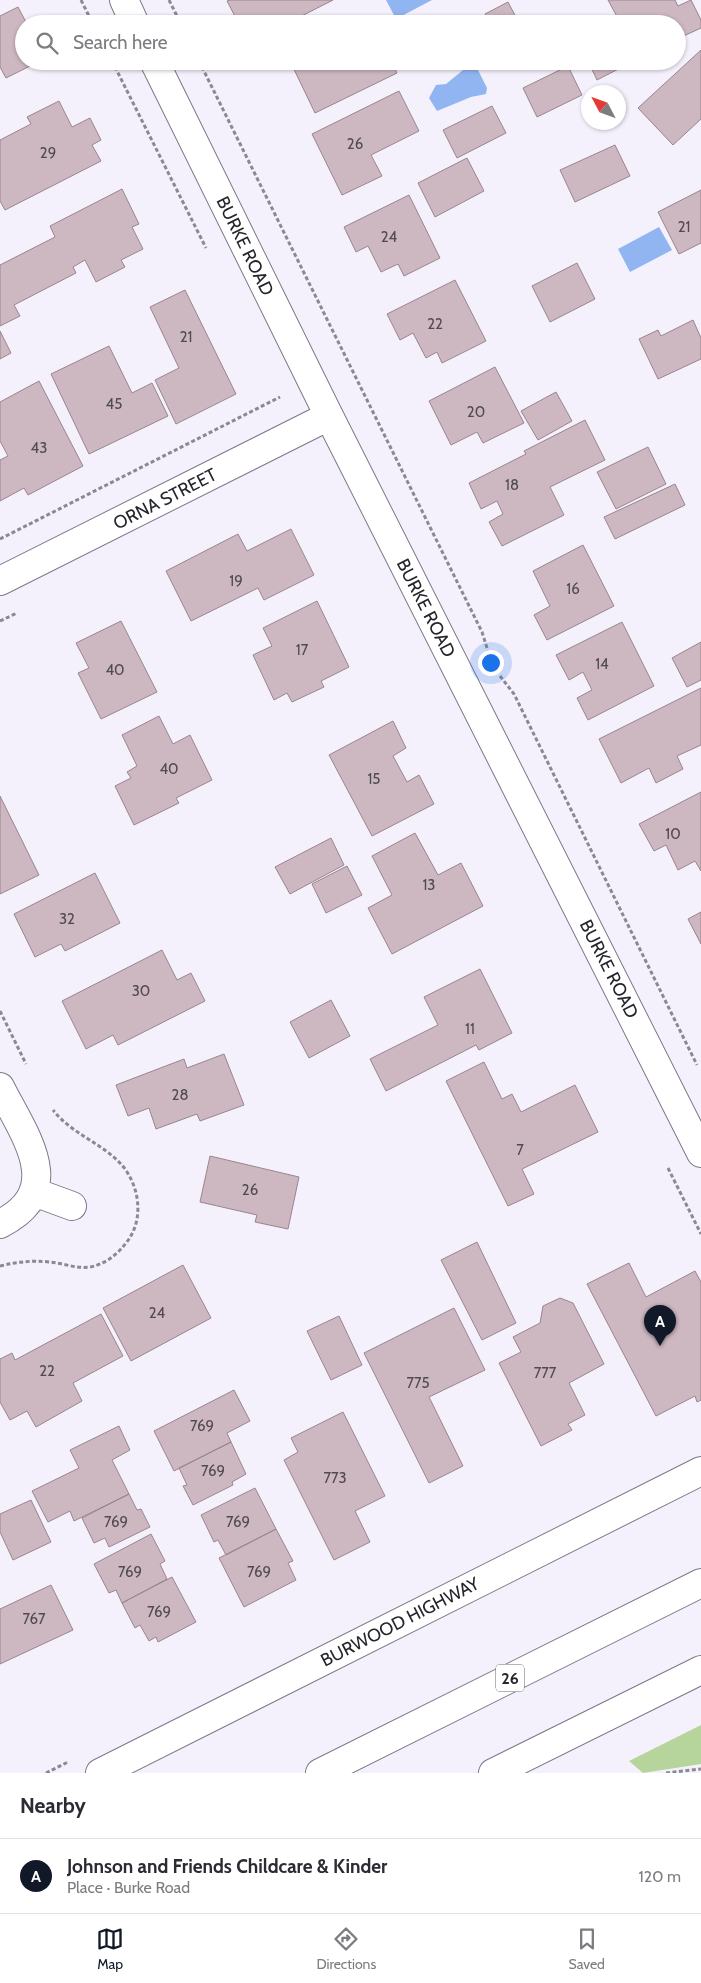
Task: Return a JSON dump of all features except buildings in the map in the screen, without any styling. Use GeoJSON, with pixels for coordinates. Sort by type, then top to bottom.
{"type":"FeatureCollection","features":[{"type":"Feature","properties":{"kind":"main road"},"geometry":{"type":"LineString","coordinates":[[124,0],[131,15]]}},
{"type":"Feature","properties":{"kind":"main road","name":"BURKE ROAD"},"geometry":{"type":"LineString","coordinates":[[158,70],[329,416],[701,1154]]}},
{"type":"Feature","properties":{"kind":"main road","name":"ORNA STREET"},"geometry":{"type":"LineString","coordinates":[[0,581],[329,416]]}},
{"type":"Feature","properties":{"kind":"main road"},"geometry":{"type":"LineString","coordinates":[[0,1087],[33,1152],[37,1167],[34,1192],[30,1201],[21,1211],[0,1224]]}},
{"type":"Feature","properties":{"kind":"main road"},"geometry":{"type":"LineString","coordinates":[[34,1192],[72,1206]]}},
{"type":"Feature","properties":{"kind":"main road","name":"BURWOOD HIGHWAY"},"geometry":{"type":"LineString","coordinates":[[100,1773],[701,1471]]}},
{"type":"Feature","properties":{"kind":"main road","name":"26"},"geometry":{"type":"LineString","coordinates":[[320,1773],[701,1583]]}},
{"type":"Feature","properties":{"kind":"main road"},"geometry":{"type":"LineString","coordinates":[[493,1773],[701,1670]]}},
{"type":"Feature","properties":{"kind":"path"},"geometry":{"type":"LineString","coordinates":[[81,0],[88,15]]}},
{"type":"Feature","properties":{"kind":"path"},"geometry":{"type":"LineString","coordinates":[[169,0],[176,15]]}},
{"type":"Feature","properties":{"kind":"path"},"geometry":{"type":"LineString","coordinates":[[116,70],[209,255]]}},
{"type":"Feature","properties":{"kind":"path"},"geometry":{"type":"LineString","coordinates":[[203,70],[482,632],[489,657]]}},
{"type":"Feature","properties":{"kind":"path"},"geometry":{"type":"LineString","coordinates":[[0,539],[280,396],[276,388]]}},
{"type":"Feature","properties":{"kind":"path"},"geometry":{"type":"LineString","coordinates":[[495,670],[514,694],[696,1061],[698,1069]]}},
{"type":"Feature","properties":{"kind":"path"},"geometry":{"type":"LineString","coordinates":[[666,1773],[701,1769]]}},
{"type":"Feature","properties":{"kind":"green space"},"geometry":{"type":"Polygon","coordinates":[[[701,1725],[701,1764],[643,1773],[629,1761],[701,1725]]]}},
{"type":"Feature","properties":{"kind":"water"},"geometry":{"type":"Polygon","coordinates":[[[386,0],[432,0],[404,15],[394,15],[386,0]]]}},
{"type":"Feature","properties":{"kind":"water"},"geometry":{"type":"Polygon","coordinates":[[[463,70],[478,70],[487,88],[486,94],[471,97],[437,111],[429,98],[436,85],[446,84],[463,70]]]}},
{"type":"Feature","properties":{"kind":"water"},"geometry":{"type":"Polygon","coordinates":[[[659,227],[672,250],[630,272],[618,249],[659,227]]]}},
{"type":"Feature","properties":{"kind":"place","name":"Johnson and Friends Childcare & Kinder"},"geometry":{"type":"Point","coordinates":[660,1346]}}]}
